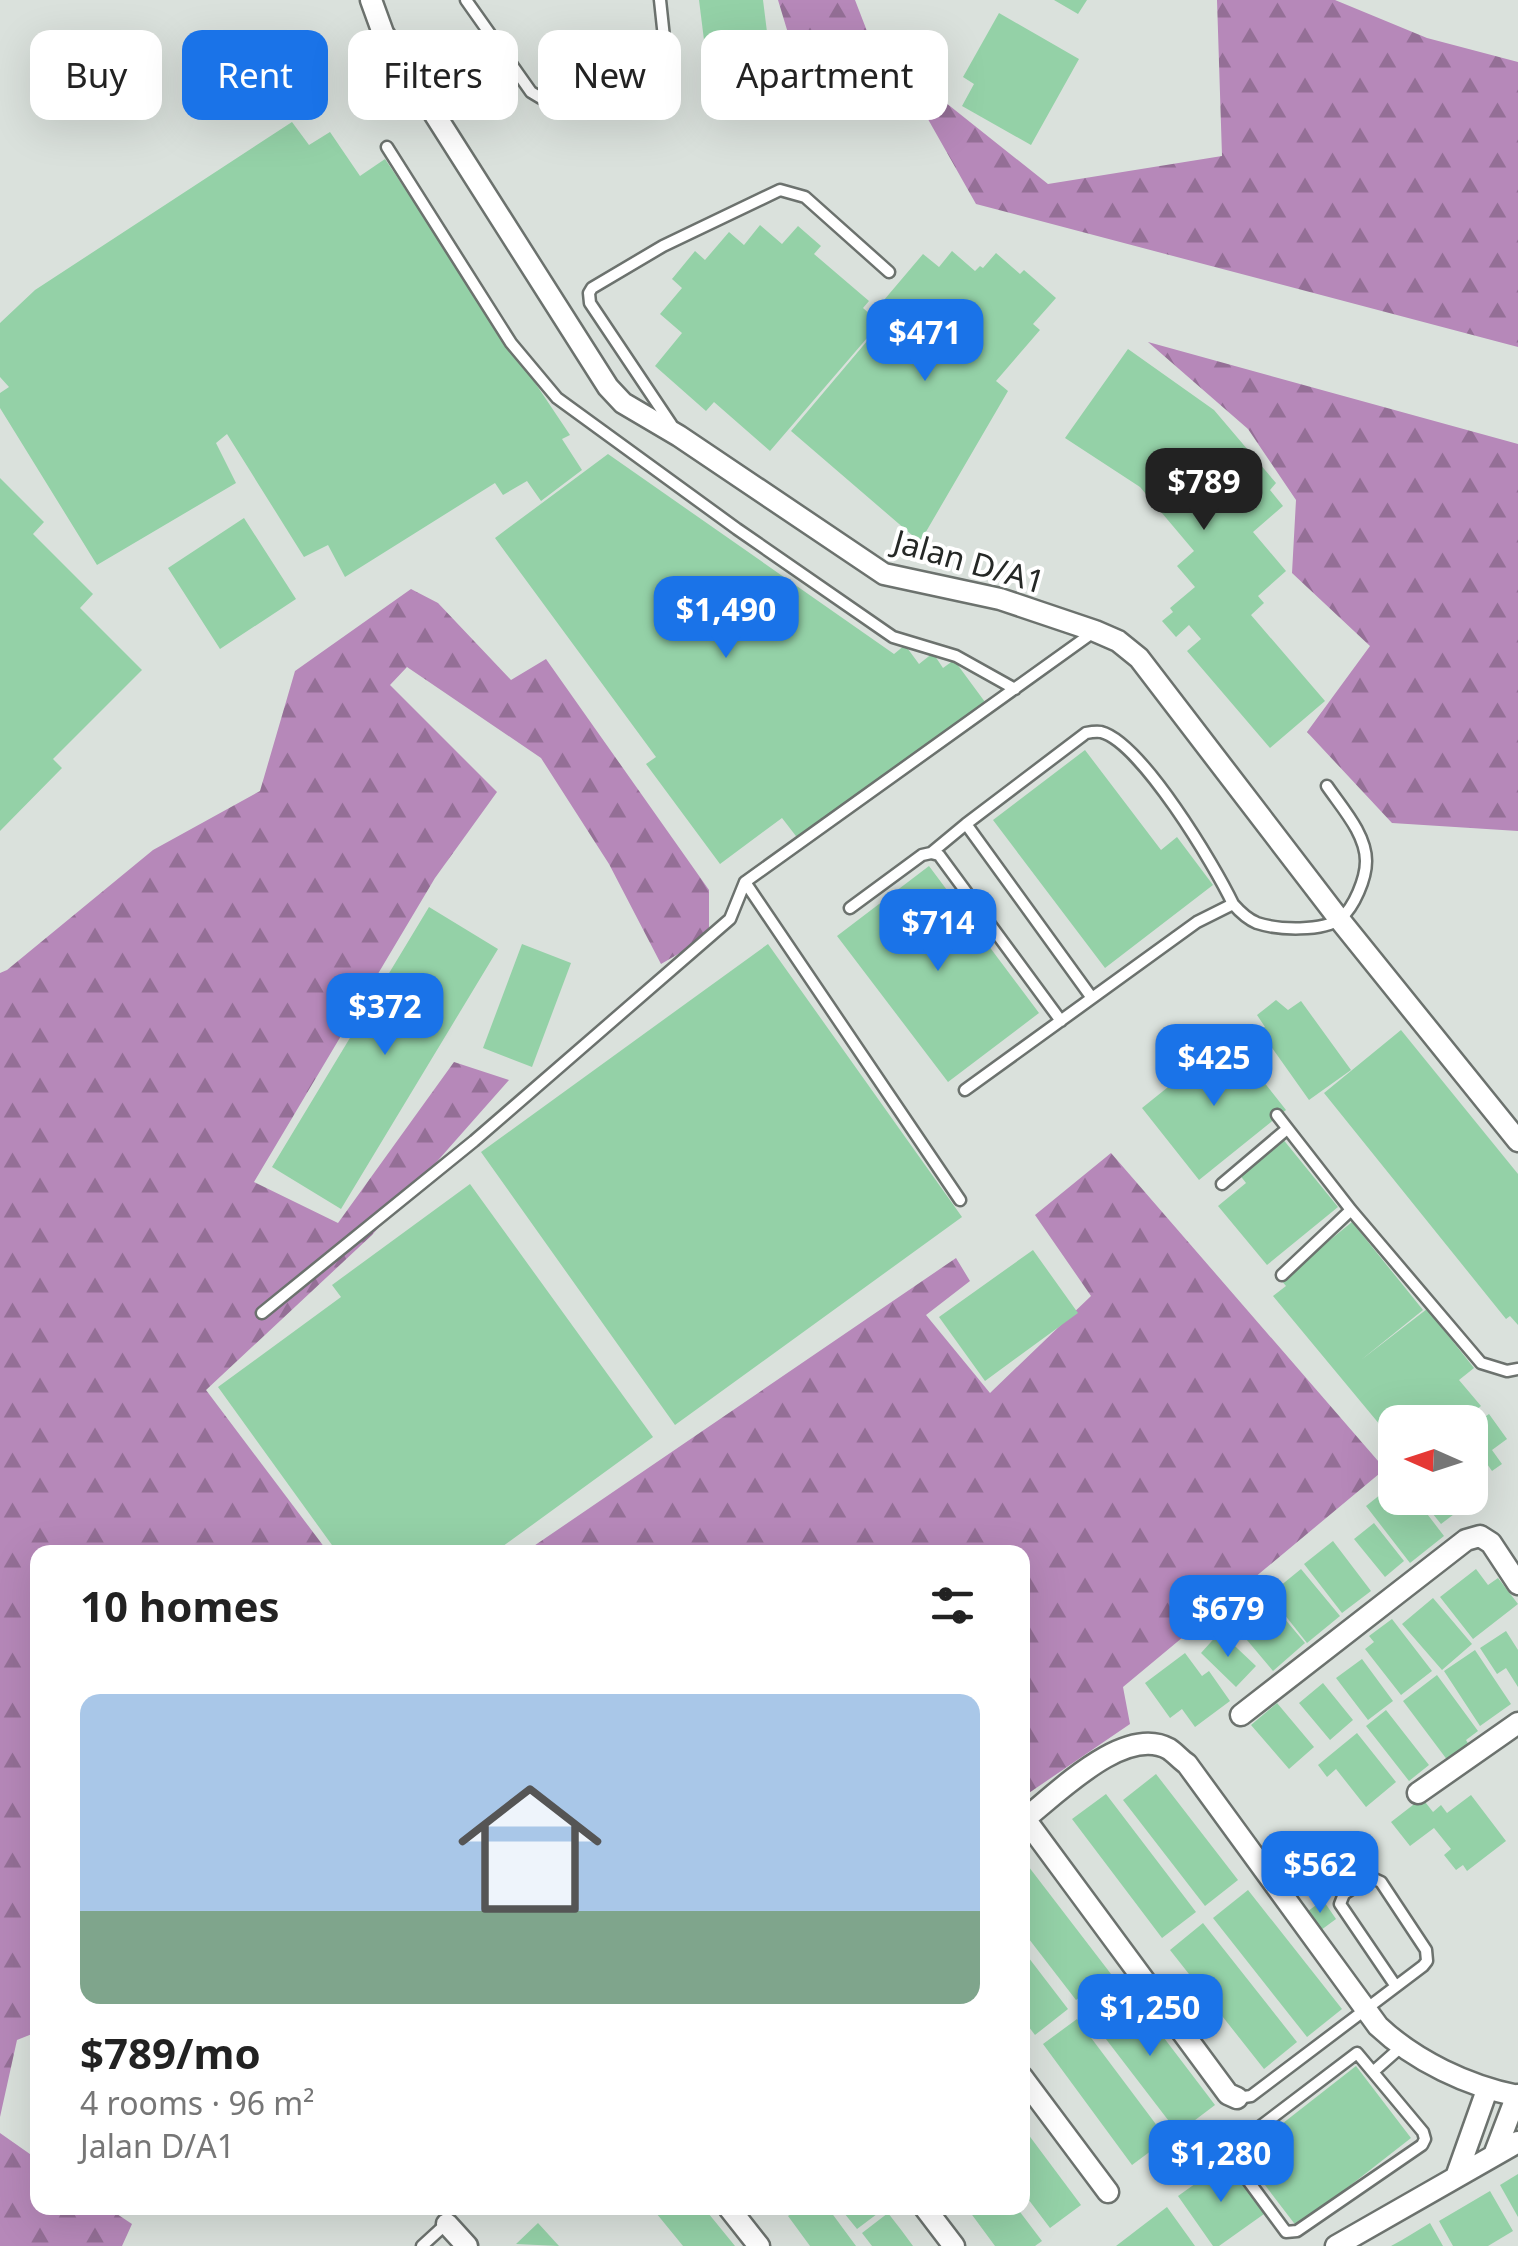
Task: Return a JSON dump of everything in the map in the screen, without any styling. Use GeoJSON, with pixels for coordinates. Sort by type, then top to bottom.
{"type":"FeatureCollection","features":[{"type":"Feature","properties":{"kind":"street","name":"Jalan D/A1"},"geometry":{"type":"LineString","coordinates":[[371,0],[383,32],[608,387],[624,403],[884,574],[1000,599],[1118,641],[1139,658],[1339,920],[1518,1141]]}},
{"type":"Feature","properties":{"kind":"street"},"geometry":{"type":"LineString","coordinates":[[1240,1715],[1466,1540],[1480,1536],[1492,1543],[1518,1584]]}},
{"type":"Feature","properties":{"kind":"street"},"geometry":{"type":"LineString","coordinates":[[1418,1793],[1518,1724]]}},
{"type":"Feature","properties":{"kind":"street"},"geometry":{"type":"LineString","coordinates":[[1030,1815],[1108,1754],[1128,1746],[1168,1748],[1187,1764],[1371,2018],[1401,2047],[1487,2090],[1517,2096],[1494,2155]]}},
{"type":"Feature","properties":{"kind":"street"},"geometry":{"type":"LineString","coordinates":[[1030,1828],[1228,2094],[1236,2098]]}},
{"type":"Feature","properties":{"kind":"street"},"geometry":{"type":"LineString","coordinates":[[1030,2088],[1108,2192]]}},
{"type":"Feature","properties":{"kind":"street"},"geometry":{"type":"LineString","coordinates":[[1456,2178],[1487,2090]]}},
{"type":"Feature","properties":{"kind":"street"},"geometry":{"type":"LineString","coordinates":[[1336,2246],[1518,2142]]}},
{"type":"Feature","properties":{"kind":"street"},"geometry":{"type":"LineString","coordinates":[[735,2215],[759,2246]]}},
{"type":"Feature","properties":{"kind":"street"},"geometry":{"type":"LineString","coordinates":[[930,2215],[954,2246]]}},
{"type":"Feature","properties":{"kind":"street"},"geometry":{"type":"LineString","coordinates":[[447,2224],[467,2246]]}},
{"type":"Feature","properties":{"kind":"lane"},"geometry":{"type":"LineString","coordinates":[[486,0],[468,2],[531,92],[541,98],[640,104],[652,100],[665,88],[668,75],[660,0]]}},
{"type":"Feature","properties":{"kind":"lane"},"geometry":{"type":"LineString","coordinates":[[387,146],[510,343],[556,398],[893,637],[956,656],[1014,689]]}},
{"type":"Feature","properties":{"kind":"lane"},"geometry":{"type":"LineString","coordinates":[[679,436],[590,304],[592,288],[664,246],[780,190],[805,197],[890,272]]}},
{"type":"Feature","properties":{"kind":"lane"},"geometry":{"type":"LineString","coordinates":[[262,1312],[474,1141],[730,919],[745,882],[1095,632]]}},
{"type":"Feature","properties":{"kind":"lane"},"geometry":{"type":"LineString","coordinates":[[850,908],[931,853],[1086,733],[1100,731],[1146,769],[1202,846],[1243,915],[1258,923],[1286,928],[1339,920],[1353,902],[1366,860],[1358,832],[1327,786]]}},
{"type":"Feature","properties":{"kind":"lane"},"geometry":{"type":"LineString","coordinates":[[966,824],[1092,998]]}},
{"type":"Feature","properties":{"kind":"lane"},"geometry":{"type":"LineString","coordinates":[[931,853],[947,862],[1061,1020]]}},
{"type":"Feature","properties":{"kind":"lane"},"geometry":{"type":"LineString","coordinates":[[745,882],[960,1200]]}},
{"type":"Feature","properties":{"kind":"lane"},"geometry":{"type":"LineString","coordinates":[[965,1090],[1197,922],[1233,904]]}},
{"type":"Feature","properties":{"kind":"lane"},"geometry":{"type":"LineString","coordinates":[[1276,1116],[1481,1363],[1507,1371],[1518,1368]]}},
{"type":"Feature","properties":{"kind":"lane"},"geometry":{"type":"LineString","coordinates":[[1222,1184],[1287,1129]]}},
{"type":"Feature","properties":{"kind":"lane"},"geometry":{"type":"LineString","coordinates":[[1282,1275],[1351,1210]]}},
{"type":"Feature","properties":{"kind":"lane"},"geometry":{"type":"LineString","coordinates":[[1236,2098],[1251,2096],[1371,2018],[1395,1985],[1423,1966],[1428,1955],[1380,1882],[1370,1877],[1344,1894],[1340,1904],[1395,1985]]}},
{"type":"Feature","properties":{"kind":"lane"},"geometry":{"type":"LineString","coordinates":[[1374,2071],[1401,2047]]}},
{"type":"Feature","properties":{"kind":"lane"},"geometry":{"type":"LineString","coordinates":[[1352,2054],[1362,2055],[1374,2071],[1424,2132],[1422,2146],[1297,2231],[1286,2232],[1233,2160],[1232,2148],[1352,2054]]}},
{"type":"Feature","properties":{"kind":"lane"},"geometry":{"type":"LineString","coordinates":[[422,2246],[447,2224]]}},
{"type":"Feature","properties":{"kind":"green space"},"geometry":{"type":"Polygon","coordinates":[[[778,0],[855,0],[867,30],[787,30],[778,0]]]}},
{"type":"Feature","properties":{"kind":"green space"},"geometry":{"type":"Polygon","coordinates":[[[1217,0],[1335,0],[1427,38],[1518,62],[1518,347],[976,204],[928,120],[948,120],[948,104],[1048,184],[1222,156],[1217,0]]]}},
{"type":"Feature","properties":{"kind":"green space"},"geometry":{"type":"Polygon","coordinates":[[[1148,342],[1518,444],[1518,831],[1392,823],[1307,732],[1370,646],[1292,573],[1296,500],[1248,429],[1148,342]]]}},
{"type":"Feature","properties":{"kind":"green space"},"geometry":{"type":"Polygon","coordinates":[[[411,589],[438,603],[511,680],[546,659],[709,890],[709,936],[661,964],[609,864],[541,758],[407,667],[390,685],[497,792],[435,878],[254,1182],[338,1223],[454,1062],[509,1080],[372,1235],[206,1390],[323,1545],[30,1545],[30,2035],[17,2040],[0,2117],[0,973],[153,850],[260,791],[295,671],[411,589]]]}},
{"type":"Feature","properties":{"kind":"green space"},"geometry":{"type":"Polygon","coordinates":[[[1111,1153],[1378,1461],[1378,1475],[1123,1687],[1130,1724],[1030,1792],[1030,1545],[535,1545],[956,1258],[970,1281],[926,1315],[990,1393],[1091,1296],[1035,1215],[1111,1153]]]}},
{"type":"Feature","properties":{"kind":"green space"},"geometry":{"type":"Polygon","coordinates":[[[0,2133],[30,2154],[30,2215],[118,2215],[132,2224],[122,2246],[0,2246],[0,2133]]]}},
{"type":"Feature","properties":{"kind":"building"},"geometry":{"type":"Polygon","coordinates":[[[699,0],[763,0],[767,30],[703,30],[699,0]]]}},
{"type":"Feature","properties":{"kind":"building"},"geometry":{"type":"Polygon","coordinates":[[[1054,0],[1087,0],[1078,14],[1054,0]]]}},
{"type":"Feature","properties":{"kind":"building"},"geometry":{"type":"Polygon","coordinates":[[[999,13],[1079,59],[1031,145],[962,106],[974,84],[963,77],[999,13]]]}},
{"type":"Feature","properties":{"kind":"building"},"geometry":{"type":"Polygon","coordinates":[[[292,122],[309,145],[330,132],[360,176],[385,159],[570,435],[562,439],[582,470],[541,501],[527,481],[503,495],[495,483],[345,577],[328,545],[304,557],[227,434],[216,443],[236,483],[97,565],[0,408],[0,393],[9,387],[0,377],[0,323],[35,290],[292,122]]]}},
{"type":"Feature","properties":{"kind":"building"},"geometry":{"type":"Polygon","coordinates":[[[760,225],[782,244],[798,226],[821,246],[814,254],[869,301],[863,308],[880,323],[770,451],[714,402],[706,411],[655,366],[682,333],[660,314],[682,288],[672,279],[695,251],[705,260],[729,232],[744,245],[760,225]]]}},
{"type":"Feature","properties":{"kind":"building"},"geometry":{"type":"Polygon","coordinates":[[[952,251],[975,271],[996,253],[1020,274],[1024,270],[1056,298],[1033,324],[1040,330],[996,381],[1008,391],[920,542],[791,431],[884,321],[873,313],[923,254],[939,267],[952,251]]]}},
{"type":"Feature","properties":{"kind":"building"},"geometry":{"type":"Polygon","coordinates":[[[1128,349],[1214,410],[1276,483],[1270,490],[1283,506],[1253,532],[1286,571],[1258,596],[1264,603],[1251,615],[1325,701],[1270,748],[1187,651],[1201,639],[1189,625],[1176,637],[1162,621],[1173,612],[1170,608],[1195,587],[1177,566],[1194,551],[1140,487],[1065,438],[1128,349]]]}},
{"type":"Feature","properties":{"kind":"building"},"geometry":{"type":"Polygon","coordinates":[[[608,454],[894,654],[905,645],[919,664],[933,653],[943,668],[954,660],[985,702],[799,840],[782,818],[720,864],[646,764],[656,757],[495,538],[608,454]]]}},
{"type":"Feature","properties":{"kind":"building"},"geometry":{"type":"Polygon","coordinates":[[[0,478],[44,522],[33,534],[93,594],[80,608],[142,670],[53,759],[62,768],[0,831],[0,478]]]}},
{"type":"Feature","properties":{"kind":"building"},"geometry":{"type":"Polygon","coordinates":[[[244,518],[296,599],[220,649],[168,568],[244,518]]]}},
{"type":"Feature","properties":{"kind":"building"},"geometry":{"type":"Polygon","coordinates":[[[1085,750],[1161,850],[1177,837],[1213,885],[1105,968],[993,820],[1085,750]]]}},
{"type":"Feature","properties":{"kind":"building"},"geometry":{"type":"Polygon","coordinates":[[[929,866],[1039,1013],[948,1082],[837,936],[929,866]]]}},
{"type":"Feature","properties":{"kind":"building"},"geometry":{"type":"Polygon","coordinates":[[[429,907],[498,949],[341,1209],[272,1167],[429,907]]]}},
{"type":"Feature","properties":{"kind":"building"},"geometry":{"type":"Polygon","coordinates":[[[522,944],[571,963],[532,1067],[483,1048],[522,944]]]}},
{"type":"Feature","properties":{"kind":"building"},"geometry":{"type":"Polygon","coordinates":[[[768,944],[962,1217],[675,1425],[481,1152],[768,944]]]}},
{"type":"Feature","properties":{"kind":"building"},"geometry":{"type":"Polygon","coordinates":[[[1276,1000],[1288,1010],[1301,1001],[1351,1070],[1309,1100],[1260,1031],[1265,1027],[1257,1015],[1276,1000]]]}},
{"type":"Feature","properties":{"kind":"building"},"geometry":{"type":"Polygon","coordinates":[[[1401,1030],[1518,1174],[1518,1325],[1510,1316],[1506,1319],[1324,1093],[1401,1030]]]}},
{"type":"Feature","properties":{"kind":"building"},"geometry":{"type":"Polygon","coordinates":[[[1229,1038],[1286,1110],[1199,1180],[1142,1108],[1229,1038]]]}},
{"type":"Feature","properties":{"kind":"building"},"geometry":{"type":"Polygon","coordinates":[[[1282,1138],[1338,1207],[1267,1265],[1218,1206],[1246,1183],[1239,1174],[1282,1138]]]}},
{"type":"Feature","properties":{"kind":"building"},"geometry":{"type":"Polygon","coordinates":[[[470,1184],[653,1437],[505,1545],[332,1545],[218,1387],[341,1297],[332,1285],[470,1184]]]}},
{"type":"Feature","properties":{"kind":"building"},"geometry":{"type":"Polygon","coordinates":[[[1352,1222],[1423,1310],[1361,1360],[1427,1309],[1474,1368],[1459,1380],[1480,1405],[1378,1405],[1378,1423],[1273,1296],[1286,1286],[1281,1280],[1352,1222]]]}},
{"type":"Feature","properties":{"kind":"building"},"geometry":{"type":"Polygon","coordinates":[[[1033,1250],[1078,1313],[985,1381],[939,1317],[1033,1250]]]}},
{"type":"Feature","properties":{"kind":"building"},"geometry":{"type":"Polygon","coordinates":[[[1488,1415],[1507,1439],[1492,1450],[1502,1464],[1492,1471],[1488,1465],[1488,1415]]]}},
{"type":"Feature","properties":{"kind":"building"},"geometry":{"type":"Polygon","coordinates":[[[1378,1496],[1378,1515],[1428,1515],[1444,1536],[1410,1563],[1366,1506],[1378,1496]]]}},
{"type":"Feature","properties":{"kind":"building"},"geometry":{"type":"Polygon","coordinates":[[[1434,1515],[1453,1515],[1441,1524],[1434,1515]]]}},
{"type":"Feature","properties":{"kind":"building"},"geometry":{"type":"Polygon","coordinates":[[[1374,1523],[1404,1561],[1385,1577],[1354,1539],[1374,1523]]]}},
{"type":"Feature","properties":{"kind":"building"},"geometry":{"type":"Polygon","coordinates":[[[1333,1541],[1371,1591],[1342,1613],[1304,1564],[1333,1541]]]}},
{"type":"Feature","properties":{"kind":"building"},"geometry":{"type":"Polygon","coordinates":[[[1301,1569],[1340,1616],[1307,1643],[1269,1595],[1301,1569]]]}},
{"type":"Feature","properties":{"kind":"building"},"geometry":{"type":"Polygon","coordinates":[[[1476,1569],[1488,1585],[1498,1578],[1518,1604],[1473,1639],[1440,1597],[1476,1569]]]}},
{"type":"Feature","properties":{"kind":"building"},"geometry":{"type":"Polygon","coordinates":[[[1433,1598],[1472,1644],[1442,1670],[1402,1624],[1433,1598]]]}},
{"type":"Feature","properties":{"kind":"building"},"geometry":{"type":"Polygon","coordinates":[[[1269,1600],[1305,1643],[1273,1671],[1236,1627],[1269,1600]]]}},
{"type":"Feature","properties":{"kind":"building"},"geometry":{"type":"Polygon","coordinates":[[[1392,1619],[1432,1671],[1401,1695],[1365,1649],[1374,1642],[1369,1636],[1392,1619]]]}},
{"type":"Feature","properties":{"kind":"building"},"geometry":{"type":"Polygon","coordinates":[[[1506,1631],[1518,1650],[1518,1687],[1506,1668],[1497,1674],[1480,1648],[1506,1631]]]}},
{"type":"Feature","properties":{"kind":"building"},"geometry":{"type":"Polygon","coordinates":[[[1220,1632],[1256,1666],[1236,1687],[1201,1653],[1220,1632]]]}},
{"type":"Feature","properties":{"kind":"building"},"geometry":{"type":"Polygon","coordinates":[[[1475,1650],[1511,1704],[1480,1726],[1444,1671],[1475,1650]]]}},
{"type":"Feature","properties":{"kind":"building"},"geometry":{"type":"Polygon","coordinates":[[[1185,1653],[1202,1676],[1209,1671],[1230,1701],[1195,1727],[1182,1709],[1170,1718],[1145,1683],[1185,1653]]]}},
{"type":"Feature","properties":{"kind":"building"},"geometry":{"type":"Polygon","coordinates":[[[1362,1659],[1393,1701],[1368,1720],[1336,1678],[1362,1659]]]}},
{"type":"Feature","properties":{"kind":"building"},"geometry":{"type":"Polygon","coordinates":[[[1437,1675],[1478,1731],[1466,1740],[1469,1745],[1448,1761],[1403,1701],[1437,1675]]]}},
{"type":"Feature","properties":{"kind":"building"},"geometry":{"type":"Polygon","coordinates":[[[1323,1683],[1353,1720],[1330,1740],[1299,1703],[1323,1683]]]}},
{"type":"Feature","properties":{"kind":"building"},"geometry":{"type":"Polygon","coordinates":[[[1277,1703],[1314,1747],[1289,1769],[1251,1725],[1277,1703]]]}},
{"type":"Feature","properties":{"kind":"building"},"geometry":{"type":"Polygon","coordinates":[[[1386,1710],[1429,1765],[1409,1781],[1366,1726],[1386,1710]]]}},
{"type":"Feature","properties":{"kind":"building"},"geometry":{"type":"Polygon","coordinates":[[[1357,1733],[1396,1782],[1366,1807],[1336,1769],[1327,1777],[1318,1765],[1357,1733]]]}},
{"type":"Feature","properties":{"kind":"building"},"geometry":{"type":"Polygon","coordinates":[[[1156,1774],[1238,1880],[1205,1906],[1123,1800],[1156,1774]]]}},
{"type":"Feature","properties":{"kind":"building"},"geometry":{"type":"Polygon","coordinates":[[[1106,1794],[1196,1912],[1162,1938],[1072,1819],[1106,1794]]]}},
{"type":"Feature","properties":{"kind":"building"},"geometry":{"type":"Polygon","coordinates":[[[1471,1795],[1506,1841],[1467,1871],[1463,1865],[1456,1870],[1444,1855],[1451,1849],[1434,1828],[1410,1846],[1391,1822],[1422,1798],[1433,1812],[1441,1805],[1447,1813],[1471,1795]]]}},
{"type":"Feature","properties":{"kind":"building"},"geometry":{"type":"Polygon","coordinates":[[[1030,1868],[1111,1974],[1076,2000],[1030,1940],[1030,1868]]]}},
{"type":"Feature","properties":{"kind":"building"},"geometry":{"type":"Polygon","coordinates":[[[1248,1890],[1342,2009],[1307,2037],[1213,1918],[1248,1890]]]}},
{"type":"Feature","properties":{"kind":"building"},"geometry":{"type":"Polygon","coordinates":[[[1323,1900],[1336,1919],[1317,1933],[1304,1914],[1323,1900]]]}},
{"type":"Feature","properties":{"kind":"building"},"geometry":{"type":"Polygon","coordinates":[[[1203,1923],[1297,2042],[1264,2069],[1170,1950],[1203,1923]]]}},
{"type":"Feature","properties":{"kind":"building"},"geometry":{"type":"Polygon","coordinates":[[[1030,1959],[1068,2009],[1035,2035],[1030,2028],[1030,1959]]]}},
{"type":"Feature","properties":{"kind":"building"},"geometry":{"type":"Polygon","coordinates":[[[1123,1984],[1215,2105],[1178,2133],[1086,2013],[1123,1984]]]}},
{"type":"Feature","properties":{"kind":"building"},"geometry":{"type":"Polygon","coordinates":[[[1077,2019],[1167,2139],[1132,2165],[1043,2044],[1077,2019]]]}},
{"type":"Feature","properties":{"kind":"building"},"geometry":{"type":"Polygon","coordinates":[[[1356,2066],[1411,2138],[1297,2227],[1242,2155],[1356,2066]]]}},
{"type":"Feature","properties":{"kind":"building"},"geometry":{"type":"Polygon","coordinates":[[[1030,2137],[1081,2205],[1050,2228],[1030,2202],[1030,2137]]]}},
{"type":"Feature","properties":{"kind":"building"},"geometry":{"type":"Polygon","coordinates":[[[1227,2161],[1264,2214],[1219,2246],[1213,2246],[1178,2196],[1227,2161]]]}},
{"type":"Feature","properties":{"kind":"building"},"geometry":{"type":"Polygon","coordinates":[[[1518,2174],[1518,2217],[1500,2185],[1518,2174]]]}},
{"type":"Feature","properties":{"kind":"building"},"geometry":{"type":"Polygon","coordinates":[[[1490,2191],[1513,2231],[1488,2246],[1453,2246],[1439,2221],[1490,2191]]]}},
{"type":"Feature","properties":{"kind":"building"},"geometry":{"type":"Polygon","coordinates":[[[1167,2207],[1195,2246],[1116,2246],[1142,2226],[1167,2207]]]}},
{"type":"Feature","properties":{"kind":"building"},"geometry":{"type":"Polygon","coordinates":[[[658,2215],[710,2215],[735,2246],[683,2246],[658,2215]]]}},
{"type":"Feature","properties":{"kind":"building"},"geometry":{"type":"Polygon","coordinates":[[[833,2215],[856,2246],[810,2246],[788,2216],[833,2215]]]}},
{"type":"Feature","properties":{"kind":"building"},"geometry":{"type":"Polygon","coordinates":[[[846,2215],[876,2215],[857,2229],[846,2215]]]}},
{"type":"Feature","properties":{"kind":"building"},"geometry":{"type":"Polygon","coordinates":[[[890,2215],[913,2246],[872,2246],[862,2233],[890,2215]]]}},
{"type":"Feature","properties":{"kind":"building"},"geometry":{"type":"Polygon","coordinates":[[[972,2215],[1022,2215],[1042,2241],[1035,2246],[995,2246],[972,2215]]]}},
{"type":"Feature","properties":{"kind":"building"},"geometry":{"type":"Polygon","coordinates":[[[538,2223],[559,2246],[516,2244],[538,2223]]]}},
{"type":"Feature","properties":{"kind":"building"},"geometry":{"type":"Polygon","coordinates":[[[1430,2223],[1443,2246],[1391,2246],[1402,2240],[1430,2223]]]}}]}
